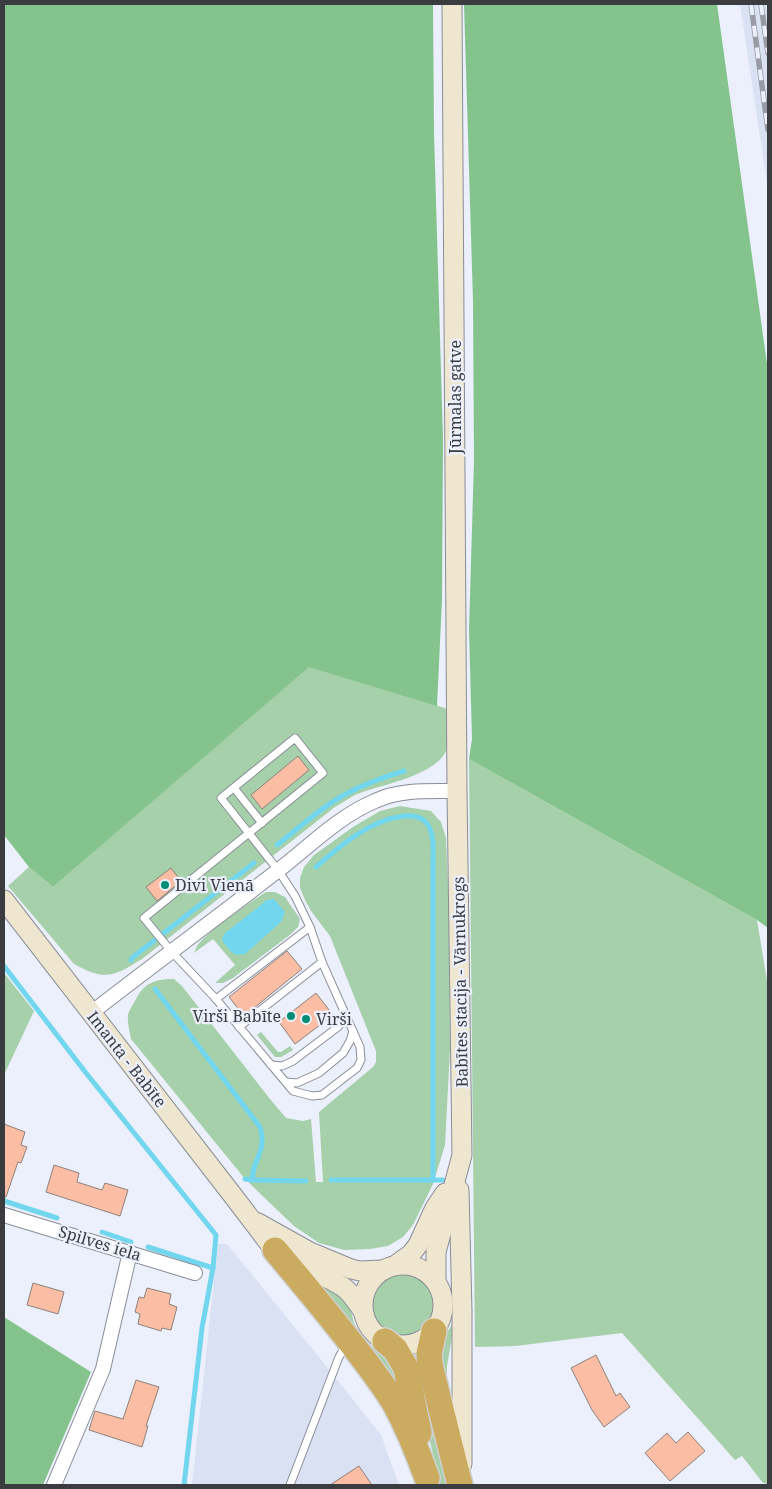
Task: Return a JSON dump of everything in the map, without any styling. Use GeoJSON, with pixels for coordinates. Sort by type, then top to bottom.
{"type":"FeatureCollection","features":[{"type":"Feature","properties":{"kind":"highway"},"geometry":{"type":"LineString","coordinates":[[275,1250],[350,1341],[395,1404],[414,1444],[427,1482]]}},
{"type":"Feature","properties":{"kind":"highway"},"geometry":{"type":"LineString","coordinates":[[434,1331],[429,1354],[430,1364],[461,1485]]}},
{"type":"Feature","properties":{"kind":"highway"},"geometry":{"type":"LineString","coordinates":[[385,1341],[395,1350],[406,1368],[418,1424],[427,1482]]}},
{"type":"Feature","properties":{"kind":"main road","name":"Jūrmalas gatve"},"geometry":{"type":"LineString","coordinates":[[452,4],[457,791]]}},
{"type":"Feature","properties":{"kind":"main road","name":"Babītes stacija - Vārnukrogs"},"geometry":{"type":"LineString","coordinates":[[436,1281],[436,1252],[462,1155],[457,791]]}},
{"type":"Feature","properties":{"kind":"main road","name":"Imanta - Babīte"},"geometry":{"type":"LineString","coordinates":[[4,900],[262,1236],[275,1250],[286,1257],[344,1288],[363,1311]]}},
{"type":"Feature","properties":{"kind":"main road","name":"Babītes stacija - Vārnukrogs"},"geometry":{"type":"LineString","coordinates":[[389,1267],[411,1254],[418,1245],[435,1208],[458,1173]]}},
{"type":"Feature","properties":{"kind":"main road"},"geometry":{"type":"LineString","coordinates":[[458,1173],[462,1311],[461,1485]]}},
{"type":"Feature","properties":{"kind":"main road","name":"Imanta - Babīte"},"geometry":{"type":"LineString","coordinates":[[250,1218],[310,1252],[351,1269],[360,1271],[389,1267]]}},
{"type":"Feature","properties":{"kind":"main road"},"geometry":{"type":"LineString","coordinates":[[408,1264],[419,1267],[429,1273],[436,1281],[444,1301],[443,1312],[440,1322],[426,1338],[406,1345],[396,1344],[385,1341],[370,1329],[363,1311],[362,1302],[368,1283],[374,1276],[389,1267],[408,1264]]}},
{"type":"Feature","properties":{"kind":"street"},"geometry":{"type":"LineString","coordinates":[[91,1012],[356,810],[376,800],[406,793],[457,791]]}},
{"type":"Feature","properties":{"kind":"street","name":"Spilves iela"},"geometry":{"type":"LineString","coordinates":[[4,1215],[196,1272]]}},
{"type":"Feature","properties":{"kind":"street"},"geometry":{"type":"LineString","coordinates":[[54,1485],[102,1369],[130,1252]]}},
{"type":"Feature","properties":{"kind":"lane"},"geometry":{"type":"LineString","coordinates":[[234,788],[221,798],[250,833],[278,870],[295,896],[310,927],[322,962],[360,1047],[362,1060],[357,1068],[322,1095],[312,1096],[293,1091],[144,918],[250,833],[323,773],[295,738],[234,788]]}},
{"type":"Feature","properties":{"kind":"lane"},"geometry":{"type":"LineString","coordinates":[[234,788],[262,823]]}},
{"type":"Feature","properties":{"kind":"lane"},"geometry":{"type":"LineString","coordinates":[[216,1000],[310,927]]}},
{"type":"Feature","properties":{"kind":"lane"},"geometry":{"type":"LineString","coordinates":[[239,1027],[322,962]]}},
{"type":"Feature","properties":{"kind":"lane"},"geometry":{"type":"LineString","coordinates":[[271,1065],[282,1066],[293,1061],[338,1027],[345,1014]]}},
{"type":"Feature","properties":{"kind":"lane"},"geometry":{"type":"LineString","coordinates":[[286,1082],[297,1083],[319,1073],[343,1053],[353,1032]]}},
{"type":"Feature","properties":{"kind":"lane"},"geometry":{"type":"LineString","coordinates":[[290,1485],[339,1357],[350,1341]]}},
{"type":"Feature","properties":{"kind":"shaded area"},"geometry":{"type":"Polygon","coordinates":[[[740,4],[768,4],[768,190],[740,4]]]}},
{"type":"Feature","properties":{"kind":"shaded area"},"geometry":{"type":"Polygon","coordinates":[[[218,1244],[227,1244],[381,1435],[399,1485],[192,1485],[218,1244]]]}},
{"type":"Feature","properties":{"kind":"green space"},"geometry":{"type":"Polygon","coordinates":[[[4,4],[433,4],[434,133],[443,438],[442,600],[437,706],[309,667],[53,887],[29,867],[4,835],[4,4]]]}},
{"type":"Feature","properties":{"kind":"green space"},"geometry":{"type":"Polygon","coordinates":[[[464,4],[717,4],[768,371],[768,928],[757,920],[469,759],[472,739],[469,630],[474,461],[473,301],[464,4]]]}},
{"type":"Feature","properties":{"kind":"green space"},"geometry":{"type":"Polygon","coordinates":[[[309,666],[448,709],[449,741],[443,756],[423,772],[355,795],[335,807],[142,959],[124,970],[109,975],[101,975],[74,964],[8,886],[29,867],[53,887],[309,666]]]}},
{"type":"Feature","properties":{"kind":"green space"},"geometry":{"type":"Polygon","coordinates":[[[469,759],[757,920],[768,987],[768,1484],[763,1483],[742,1456],[735,1460],[622,1333],[515,1346],[475,1347],[469,759]]]}},
{"type":"Feature","properties":{"kind":"green space"},"geometry":{"type":"Polygon","coordinates":[[[400,806],[431,811],[441,822],[446,838],[449,911],[450,1050],[445,1145],[433,1184],[413,1225],[403,1237],[388,1246],[344,1250],[319,1243],[294,1226],[245,1179],[131,1039],[128,1015],[138,995],[146,986],[155,981],[174,979],[182,986],[286,1118],[303,1121],[311,1119],[316,1182],[323,1182],[319,1112],[373,1067],[376,1062],[376,1051],[330,936],[305,900],[300,888],[300,878],[304,867],[314,855],[353,827],[380,811],[400,806]]]}},
{"type":"Feature","properties":{"kind":"green space"},"geometry":{"type":"Polygon","coordinates":[[[266,892],[275,892],[285,897],[300,919],[298,927],[233,978],[223,983],[215,983],[235,965],[213,939],[194,953],[197,946],[218,926],[266,892]]]}},
{"type":"Feature","properties":{"kind":"green space"},"geometry":{"type":"Polygon","coordinates":[[[4,973],[34,1011],[4,1075],[4,973]]]}},
{"type":"Feature","properties":{"kind":"green space"},"geometry":{"type":"Polygon","coordinates":[[[261,1032],[278,1052],[290,1046],[293,1050],[281,1057],[275,1057],[257,1035],[261,1032]]]}},
{"type":"Feature","properties":{"kind":"green space"},"geometry":{"type":"Polygon","coordinates":[[[297,1270],[341,1292],[349,1303],[354,1323],[362,1338],[393,1361],[408,1406],[297,1270]]]}},
{"type":"Feature","properties":{"kind":"green space"},"geometry":{"type":"Polygon","coordinates":[[[410,1270],[422,1276],[431,1285],[437,1297],[435,1317],[427,1328],[410,1338],[396,1338],[379,1328],[371,1317],[369,1297],[379,1280],[390,1272],[410,1270]]]}},
{"type":"Feature","properties":{"kind":"green space"},"geometry":{"type":"Polygon","coordinates":[[[4,1317],[91,1372],[43,1485],[4,1485],[4,1317]]]}},
{"type":"Feature","properties":{"kind":"green space"},"geometry":{"type":"Polygon","coordinates":[[[453,1323],[447,1366],[447,1385],[437,1348],[453,1323]]]}},
{"type":"Feature","properties":{"kind":"green space"},"geometry":{"type":"Polygon","coordinates":[[[419,1357],[450,1485],[438,1485],[432,1450],[413,1369],[412,1361],[414,1358],[419,1357]]]}},
{"type":"Feature","properties":{"kind":"water"},"geometry":{"type":"Polygon","coordinates":[[[274,899],[285,912],[281,922],[245,954],[240,955],[231,952],[222,940],[224,934],[267,900],[274,899]]]}},
{"type":"Feature","properties":{"kind":"building"},"geometry":{"type":"Polygon","coordinates":[[[298,756],[309,770],[262,809],[251,795],[298,756]]]}},
{"type":"Feature","properties":{"kind":"building","name":"Divi Vienā"},"geometry":{"type":"Polygon","coordinates":[[[171,868],[181,881],[157,901],[146,887],[171,868]]]}},
{"type":"Feature","properties":{"kind":"building"},"geometry":{"type":"Polygon","coordinates":[[[287,951],[302,969],[244,1016],[229,997],[287,951]]]}},
{"type":"Feature","properties":{"kind":"building","name":"Virši"},"geometry":{"type":"Polygon","coordinates":[[[316,993],[333,1015],[295,1044],[279,1022],[316,993]]]}},
{"type":"Feature","properties":{"kind":"building"},"geometry":{"type":"Polygon","coordinates":[[[4,1124],[25,1132],[21,1145],[27,1147],[21,1163],[18,1162],[6,1197],[4,1197],[4,1124]]]}},
{"type":"Feature","properties":{"kind":"building"},"geometry":{"type":"Polygon","coordinates":[[[54,1165],[79,1173],[77,1182],[102,1190],[105,1183],[128,1190],[120,1216],[46,1192],[54,1165]]]}},
{"type":"Feature","properties":{"kind":"building"},"geometry":{"type":"Polygon","coordinates":[[[33,1283],[64,1292],[58,1314],[27,1305],[33,1283]]]}},
{"type":"Feature","properties":{"kind":"building"},"geometry":{"type":"Polygon","coordinates":[[[147,1288],[171,1294],[169,1304],[177,1307],[171,1330],[162,1328],[161,1331],[138,1324],[140,1314],[135,1312],[139,1297],[144,1298],[147,1288]]]}},
{"type":"Feature","properties":{"kind":"building"},"geometry":{"type":"Polygon","coordinates":[[[596,1355],[616,1396],[620,1393],[630,1407],[604,1427],[592,1410],[571,1368],[596,1355]]]}},
{"type":"Feature","properties":{"kind":"building"},"geometry":{"type":"Polygon","coordinates":[[[136,1380],[159,1387],[146,1426],[148,1426],[142,1447],[89,1430],[95,1411],[123,1419],[136,1380]]]}},
{"type":"Feature","properties":{"kind":"building"},"geometry":{"type":"Polygon","coordinates":[[[688,1432],[705,1451],[670,1481],[645,1453],[667,1433],[676,1443],[688,1432]]]}},
{"type":"Feature","properties":{"kind":"building"},"geometry":{"type":"Polygon","coordinates":[[[359,1466],[372,1485],[330,1485],[359,1466]]]}},
{"type":"Feature","properties":{"kind":"waterway"},"geometry":{"type":"LineString","coordinates":[[277,845],[337,799],[367,784],[404,771]]}},
{"type":"Feature","properties":{"kind":"waterway"},"geometry":{"type":"LineString","coordinates":[[316,867],[357,835],[391,818],[418,817],[426,822],[430,829],[433,840],[433,1180]]}},
{"type":"Feature","properties":{"kind":"waterway"},"geometry":{"type":"LineString","coordinates":[[131,960],[254,863]]}},
{"type":"Feature","properties":{"kind":"waterway"},"geometry":{"type":"LineString","coordinates":[[4,966],[86,1073],[216,1235],[213,1268],[202,1328],[184,1485]]}},
{"type":"Feature","properties":{"kind":"waterway"},"geometry":{"type":"LineString","coordinates":[[155,989],[260,1127],[262,1143],[254,1168],[253,1180]]}},
{"type":"Feature","properties":{"kind":"waterway"},"geometry":{"type":"LineString","coordinates":[[245,1179],[306,1181]]}},
{"type":"Feature","properties":{"kind":"waterway"},"geometry":{"type":"LineString","coordinates":[[331,1180],[443,1180]]}},
{"type":"Feature","properties":{"kind":"waterway"},"geometry":{"type":"LineString","coordinates":[[4,1201],[57,1218]]}},
{"type":"Feature","properties":{"kind":"waterway"},"geometry":{"type":"LineString","coordinates":[[102,1232],[131,1242]]}},
{"type":"Feature","properties":{"kind":"waterway"},"geometry":{"type":"LineString","coordinates":[[148,1247],[213,1268]]}},
{"type":"Feature","properties":{"kind":"railway"},"geometry":{"type":"LineString","coordinates":[[751,4],[768,130]]}},
{"type":"Feature","properties":{"kind":"railway"},"geometry":{"type":"LineString","coordinates":[[761,4],[768,53]]}},
{"type":"Feature","properties":{"kind":"place","name":"Divi Vienā"},"geometry":{"type":"Point","coordinates":[165,885]}},
{"type":"Feature","properties":{"kind":"place","name":"Virši Babīte"},"geometry":{"type":"Point","coordinates":[291,1016]}},
{"type":"Feature","properties":{"kind":"place","name":"Virši"},"geometry":{"type":"Point","coordinates":[306,1019]}}]}
